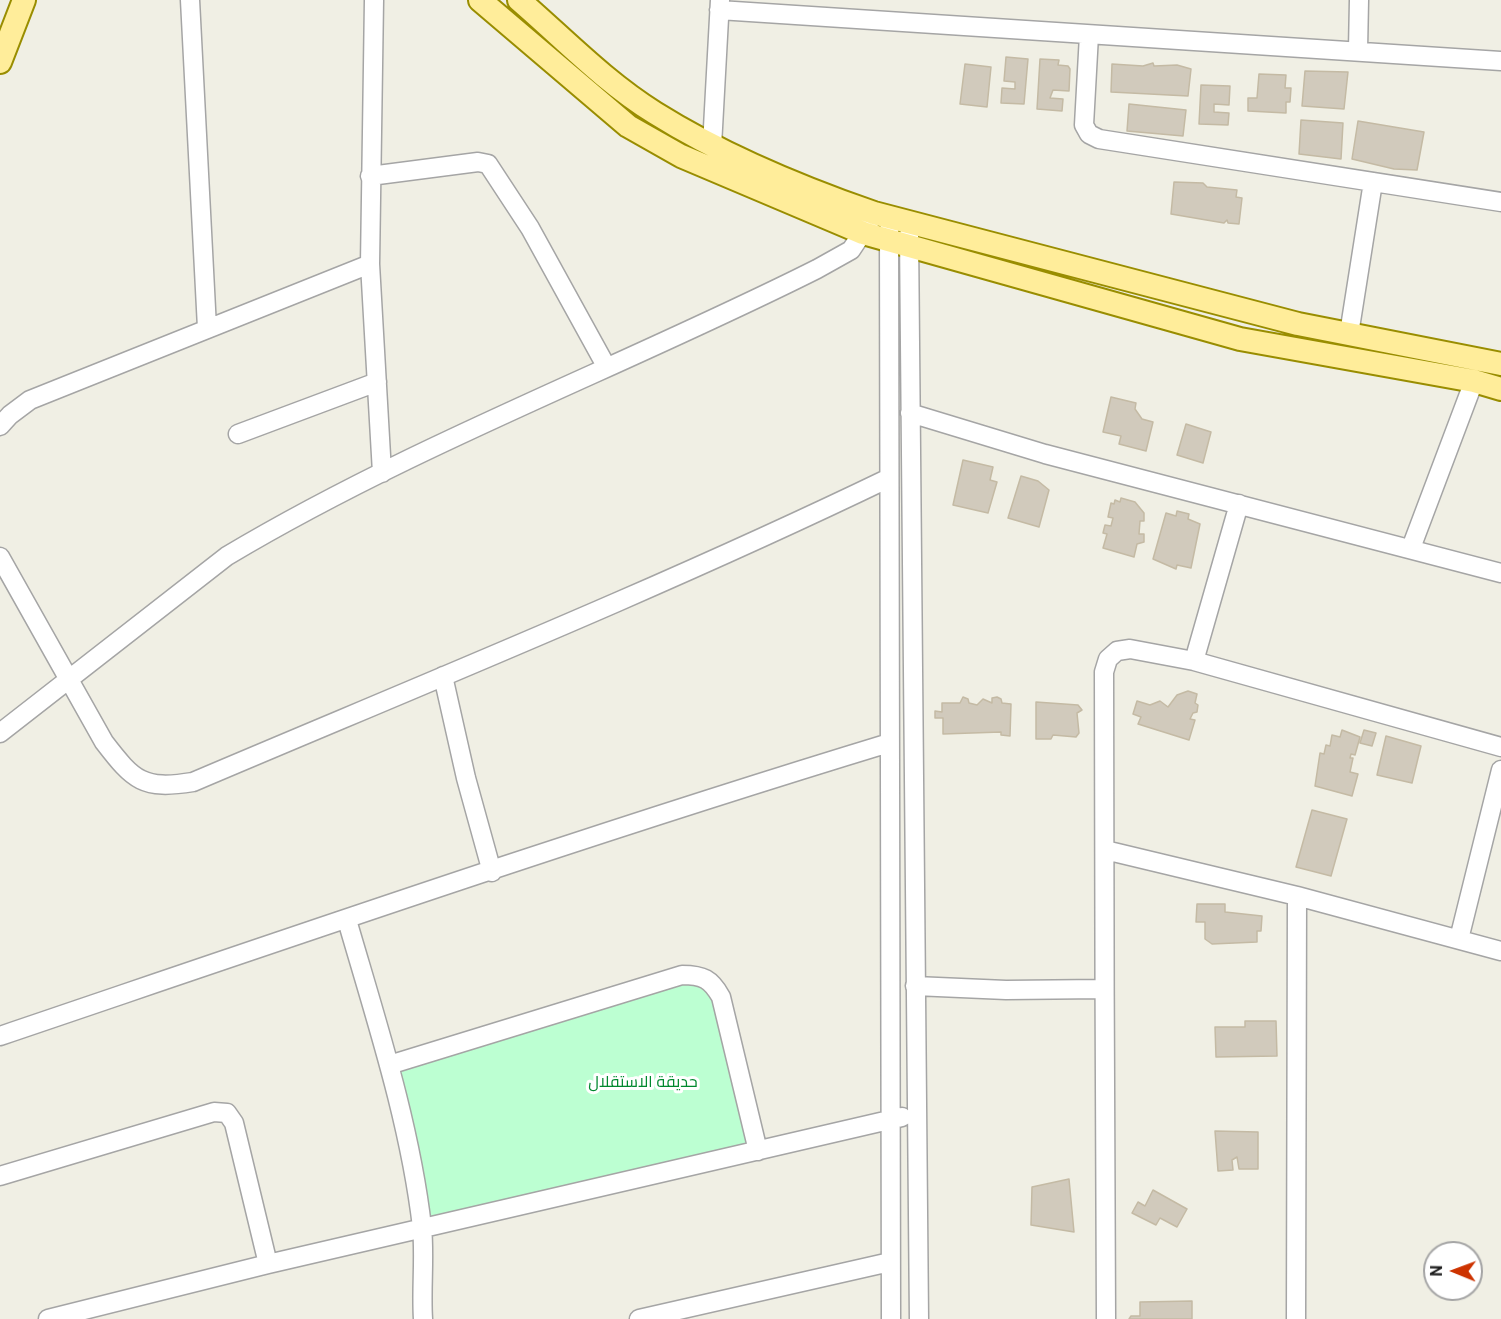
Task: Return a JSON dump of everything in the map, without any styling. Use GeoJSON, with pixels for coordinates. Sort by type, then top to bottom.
{"type":"FeatureCollection","features":[{"type":"Feature","properties":{"kind":"main road"},"geometry":{"type":"LineString","coordinates":[[0,62],[24,0]]}},
{"type":"Feature","properties":{"kind":"main road"},"geometry":{"type":"LineString","coordinates":[[480,0],[593,98],[638,132],[681,156],[863,233],[1240,339],[1474,381],[1501,389]]}},
{"type":"Feature","properties":{"kind":"main road"},"geometry":{"type":"LineString","coordinates":[[519,0],[627,94],[712,146],[891,217],[1298,324],[1501,364]]}},
{"type":"Feature","properties":{"kind":"street"},"geometry":{"type":"LineString","coordinates":[[190,0],[207,328]]}},
{"type":"Feature","properties":{"kind":"street"},"geometry":{"type":"LineString","coordinates":[[374,0],[370,264],[382,473]]}},
{"type":"Feature","properties":{"kind":"street"},"geometry":{"type":"LineString","coordinates":[[1358,50],[1359,0]]}},
{"type":"Feature","properties":{"kind":"street"},"geometry":{"type":"LineString","coordinates":[[712,146],[720,5],[1089,35],[1358,50],[1501,61]]}},
{"type":"Feature","properties":{"kind":"street"},"geometry":{"type":"LineString","coordinates":[[1089,35],[1084,125],[1089,134],[1099,139],[1501,202]]}},
{"type":"Feature","properties":{"kind":"street"},"geometry":{"type":"LineString","coordinates":[[370,176],[478,162],[488,164],[530,228],[606,366]]}},
{"type":"Feature","properties":{"kind":"street"},"geometry":{"type":"LineString","coordinates":[[1349,334],[1373,182]]}},
{"type":"Feature","properties":{"kind":"street"},"geometry":{"type":"LineString","coordinates":[[0,733],[227,556],[382,473],[817,269],[851,250],[863,233],[891,217],[899,243],[909,413],[919,1319]]}},
{"type":"Feature","properties":{"kind":"street"},"geometry":{"type":"LineString","coordinates":[[891,1319],[889,478],[899,243]]}},
{"type":"Feature","properties":{"kind":"street"},"geometry":{"type":"LineString","coordinates":[[0,426],[30,400],[370,264]]}},
{"type":"Feature","properties":{"kind":"street"},"geometry":{"type":"LineString","coordinates":[[1411,548],[1474,381]]}},
{"type":"Feature","properties":{"kind":"street"},"geometry":{"type":"LineString","coordinates":[[238,434],[377,382]]}},
{"type":"Feature","properties":{"kind":"street"},"geometry":{"type":"LineString","coordinates":[[909,413],[1045,454],[1501,573]]}},
{"type":"Feature","properties":{"kind":"street"},"geometry":{"type":"LineString","coordinates":[[0,557],[104,742],[123,766],[143,783],[169,786],[193,782],[443,676],[756,542],[889,478]]}},
{"type":"Feature","properties":{"kind":"street"},"geometry":{"type":"LineString","coordinates":[[1194,661],[1239,504]]}},
{"type":"Feature","properties":{"kind":"street"},"geometry":{"type":"LineString","coordinates":[[1106,1319],[1102,989],[1105,850],[1104,672],[1108,659],[1117,651],[1130,649],[1194,661],[1501,747]]}},
{"type":"Feature","properties":{"kind":"street"},"geometry":{"type":"LineString","coordinates":[[443,676],[466,778],[492,872]]}},
{"type":"Feature","properties":{"kind":"street"},"geometry":{"type":"LineString","coordinates":[[0,1036],[492,872],[654,814],[889,743]]}},
{"type":"Feature","properties":{"kind":"street"},"geometry":{"type":"LineString","coordinates":[[1458,939],[1501,770]]}},
{"type":"Feature","properties":{"kind":"street"},"geometry":{"type":"LineString","coordinates":[[1105,850],[1297,896],[1501,951]]}},
{"type":"Feature","properties":{"kind":"street"},"geometry":{"type":"LineString","coordinates":[[1296,1319],[1297,896]]}},
{"type":"Feature","properties":{"kind":"street"},"geometry":{"type":"LineString","coordinates":[[347,920],[389,1065],[422,1229],[423,1319]]}},
{"type":"Feature","properties":{"kind":"street"},"geometry":{"type":"LineString","coordinates":[[389,1065],[682,975],[700,975],[713,983],[721,998],[758,1151]]}},
{"type":"Feature","properties":{"kind":"street"},"geometry":{"type":"LineString","coordinates":[[915,986],[1006,990],[1102,989]]}},
{"type":"Feature","properties":{"kind":"street"},"geometry":{"type":"LineString","coordinates":[[0,1176],[214,1112],[227,1113],[234,1123],[268,1264]]}},
{"type":"Feature","properties":{"kind":"street"},"geometry":{"type":"LineString","coordinates":[[48,1319],[67,1317],[268,1264],[890,1119],[916,1115]]}},
{"type":"Feature","properties":{"kind":"street"},"geometry":{"type":"LineString","coordinates":[[639,1319],[703,1312],[890,1262]]}},
{"type":"Feature","properties":{"kind":"green space","name":"حديقة الاستقلال"},"geometry":{"type":"Polygon","coordinates":[[[682,975],[713,983],[758,1151],[428,1227],[389,1065],[682,975]]]}},
{"type":"Feature","properties":{"kind":"building"},"geometry":{"type":"Polygon","coordinates":[[[1006,57],[1028,59],[1024,104],[1001,103],[1002,88],[1015,89],[1015,82],[1004,81],[1006,57]]]}},
{"type":"Feature","properties":{"kind":"building"},"geometry":{"type":"Polygon","coordinates":[[[1040,59],[1059,60],[1058,65],[1068,66],[1070,69],[1069,91],[1053,90],[1050,98],[1063,99],[1062,111],[1037,109],[1040,59]]]}},
{"type":"Feature","properties":{"kind":"building"},"geometry":{"type":"Polygon","coordinates":[[[1153,63],[1154,66],[1177,65],[1191,69],[1188,96],[1111,92],[1112,64],[1143,66],[1153,63]]]}},
{"type":"Feature","properties":{"kind":"building"},"geometry":{"type":"Polygon","coordinates":[[[965,64],[991,67],[987,107],[960,104],[965,64]]]}},
{"type":"Feature","properties":{"kind":"building"},"geometry":{"type":"Polygon","coordinates":[[[1305,71],[1348,72],[1344,109],[1302,106],[1305,71]]]}},
{"type":"Feature","properties":{"kind":"building"},"geometry":{"type":"Polygon","coordinates":[[[1259,74],[1286,75],[1285,88],[1291,88],[1290,102],[1286,102],[1286,113],[1248,111],[1248,98],[1257,98],[1259,74]]]}},
{"type":"Feature","properties":{"kind":"building"},"geometry":{"type":"Polygon","coordinates":[[[1201,85],[1230,86],[1229,105],[1214,104],[1214,112],[1229,113],[1228,125],[1199,124],[1201,85]]]}},
{"type":"Feature","properties":{"kind":"building"},"geometry":{"type":"Polygon","coordinates":[[[1129,104],[1186,110],[1183,136],[1127,131],[1129,104]]]}},
{"type":"Feature","properties":{"kind":"building"},"geometry":{"type":"Polygon","coordinates":[[[1301,120],[1343,123],[1341,159],[1299,154],[1301,120]]]}},
{"type":"Feature","properties":{"kind":"building"},"geometry":{"type":"Polygon","coordinates":[[[1358,121],[1424,132],[1417,170],[1394,169],[1352,159],[1358,121]]]}},
{"type":"Feature","properties":{"kind":"building"},"geometry":{"type":"Polygon","coordinates":[[[1174,182],[1203,183],[1207,187],[1237,190],[1236,197],[1242,198],[1239,224],[1228,223],[1227,220],[1224,223],[1171,214],[1174,182]]]}},
{"type":"Feature","properties":{"kind":"building"},"geometry":{"type":"Polygon","coordinates":[[[1111,397],[1136,403],[1135,409],[1142,419],[1153,422],[1146,451],[1119,444],[1121,436],[1103,432],[1111,397]]]}},
{"type":"Feature","properties":{"kind":"building"},"geometry":{"type":"Polygon","coordinates":[[[1186,424],[1211,432],[1203,463],[1177,455],[1186,424]]]}},
{"type":"Feature","properties":{"kind":"building"},"geometry":{"type":"Polygon","coordinates":[[[963,460],[993,467],[990,480],[997,482],[988,513],[953,505],[963,460]]]}},
{"type":"Feature","properties":{"kind":"building"},"geometry":{"type":"Polygon","coordinates":[[[1021,476],[1038,481],[1049,490],[1039,527],[1008,518],[1021,476]]]}},
{"type":"Feature","properties":{"kind":"building"},"geometry":{"type":"Polygon","coordinates":[[[1121,498],[1135,502],[1144,513],[1144,521],[1140,521],[1139,534],[1144,534],[1144,542],[1137,544],[1134,557],[1103,548],[1107,534],[1103,533],[1105,525],[1111,526],[1113,518],[1108,517],[1111,503],[1114,504],[1115,500],[1120,502],[1121,498]]]}},
{"type":"Feature","properties":{"kind":"building"},"geometry":{"type":"Polygon","coordinates":[[[1177,511],[1189,514],[1188,519],[1200,524],[1191,568],[1177,565],[1176,569],[1153,559],[1166,513],[1176,516],[1177,511]]]}},
{"type":"Feature","properties":{"kind":"building"},"geometry":{"type":"Polygon","coordinates":[[[1188,691],[1197,694],[1195,703],[1198,705],[1197,712],[1193,713],[1190,719],[1195,720],[1189,740],[1138,724],[1141,717],[1133,714],[1137,701],[1150,705],[1160,701],[1168,707],[1177,695],[1188,691]]]}},
{"type":"Feature","properties":{"kind":"building"},"geometry":{"type":"Polygon","coordinates":[[[963,697],[968,699],[969,703],[977,705],[983,699],[992,703],[992,698],[997,697],[1002,703],[1011,704],[1010,736],[1001,735],[1001,732],[943,734],[943,718],[935,718],[935,711],[942,712],[942,703],[960,703],[963,697]]]}},
{"type":"Feature","properties":{"kind":"building"},"geometry":{"type":"Polygon","coordinates":[[[1036,702],[1078,705],[1082,710],[1077,713],[1079,733],[1076,737],[1053,735],[1051,739],[1036,739],[1036,702]]]}},
{"type":"Feature","properties":{"kind":"building"},"geometry":{"type":"Polygon","coordinates":[[[1342,730],[1360,737],[1355,755],[1351,754],[1350,758],[1353,758],[1350,772],[1358,774],[1352,796],[1315,786],[1320,753],[1324,754],[1326,745],[1330,746],[1332,735],[1340,737],[1342,730]]]}},
{"type":"Feature","properties":{"kind":"building"},"geometry":{"type":"Polygon","coordinates":[[[1364,730],[1376,733],[1372,746],[1360,743],[1364,730]]]}},
{"type":"Feature","properties":{"kind":"building"},"geometry":{"type":"Polygon","coordinates":[[[1386,736],[1421,746],[1412,783],[1377,775],[1386,736]]]}},
{"type":"Feature","properties":{"kind":"building"},"geometry":{"type":"Polygon","coordinates":[[[1312,810],[1347,819],[1331,876],[1296,867],[1312,810]]]}},
{"type":"Feature","properties":{"kind":"building"},"geometry":{"type":"Polygon","coordinates":[[[1197,904],[1225,904],[1225,912],[1262,916],[1261,931],[1257,931],[1257,942],[1212,944],[1205,939],[1205,922],[1196,922],[1197,904]]]}},
{"type":"Feature","properties":{"kind":"building"},"geometry":{"type":"Polygon","coordinates":[[[1245,1021],[1276,1021],[1277,1056],[1216,1057],[1215,1027],[1245,1027],[1245,1021]]]}},
{"type":"Feature","properties":{"kind":"building"},"geometry":{"type":"Polygon","coordinates":[[[1215,1131],[1258,1132],[1258,1169],[1239,1169],[1237,1157],[1232,1160],[1233,1170],[1218,1171],[1215,1131]]]}},
{"type":"Feature","properties":{"kind":"building"},"geometry":{"type":"Polygon","coordinates":[[[1069,1179],[1074,1232],[1031,1225],[1032,1187],[1069,1179]]]}},
{"type":"Feature","properties":{"kind":"building"},"geometry":{"type":"Polygon","coordinates":[[[1153,1190],[1187,1209],[1177,1227],[1160,1218],[1156,1225],[1132,1213],[1138,1202],[1145,1206],[1153,1190]]]}},
{"type":"Feature","properties":{"kind":"building"},"geometry":{"type":"Polygon","coordinates":[[[1192,1301],[1192,1319],[1129,1319],[1131,1316],[1140,1316],[1140,1302],[1192,1301]]]}}]}
